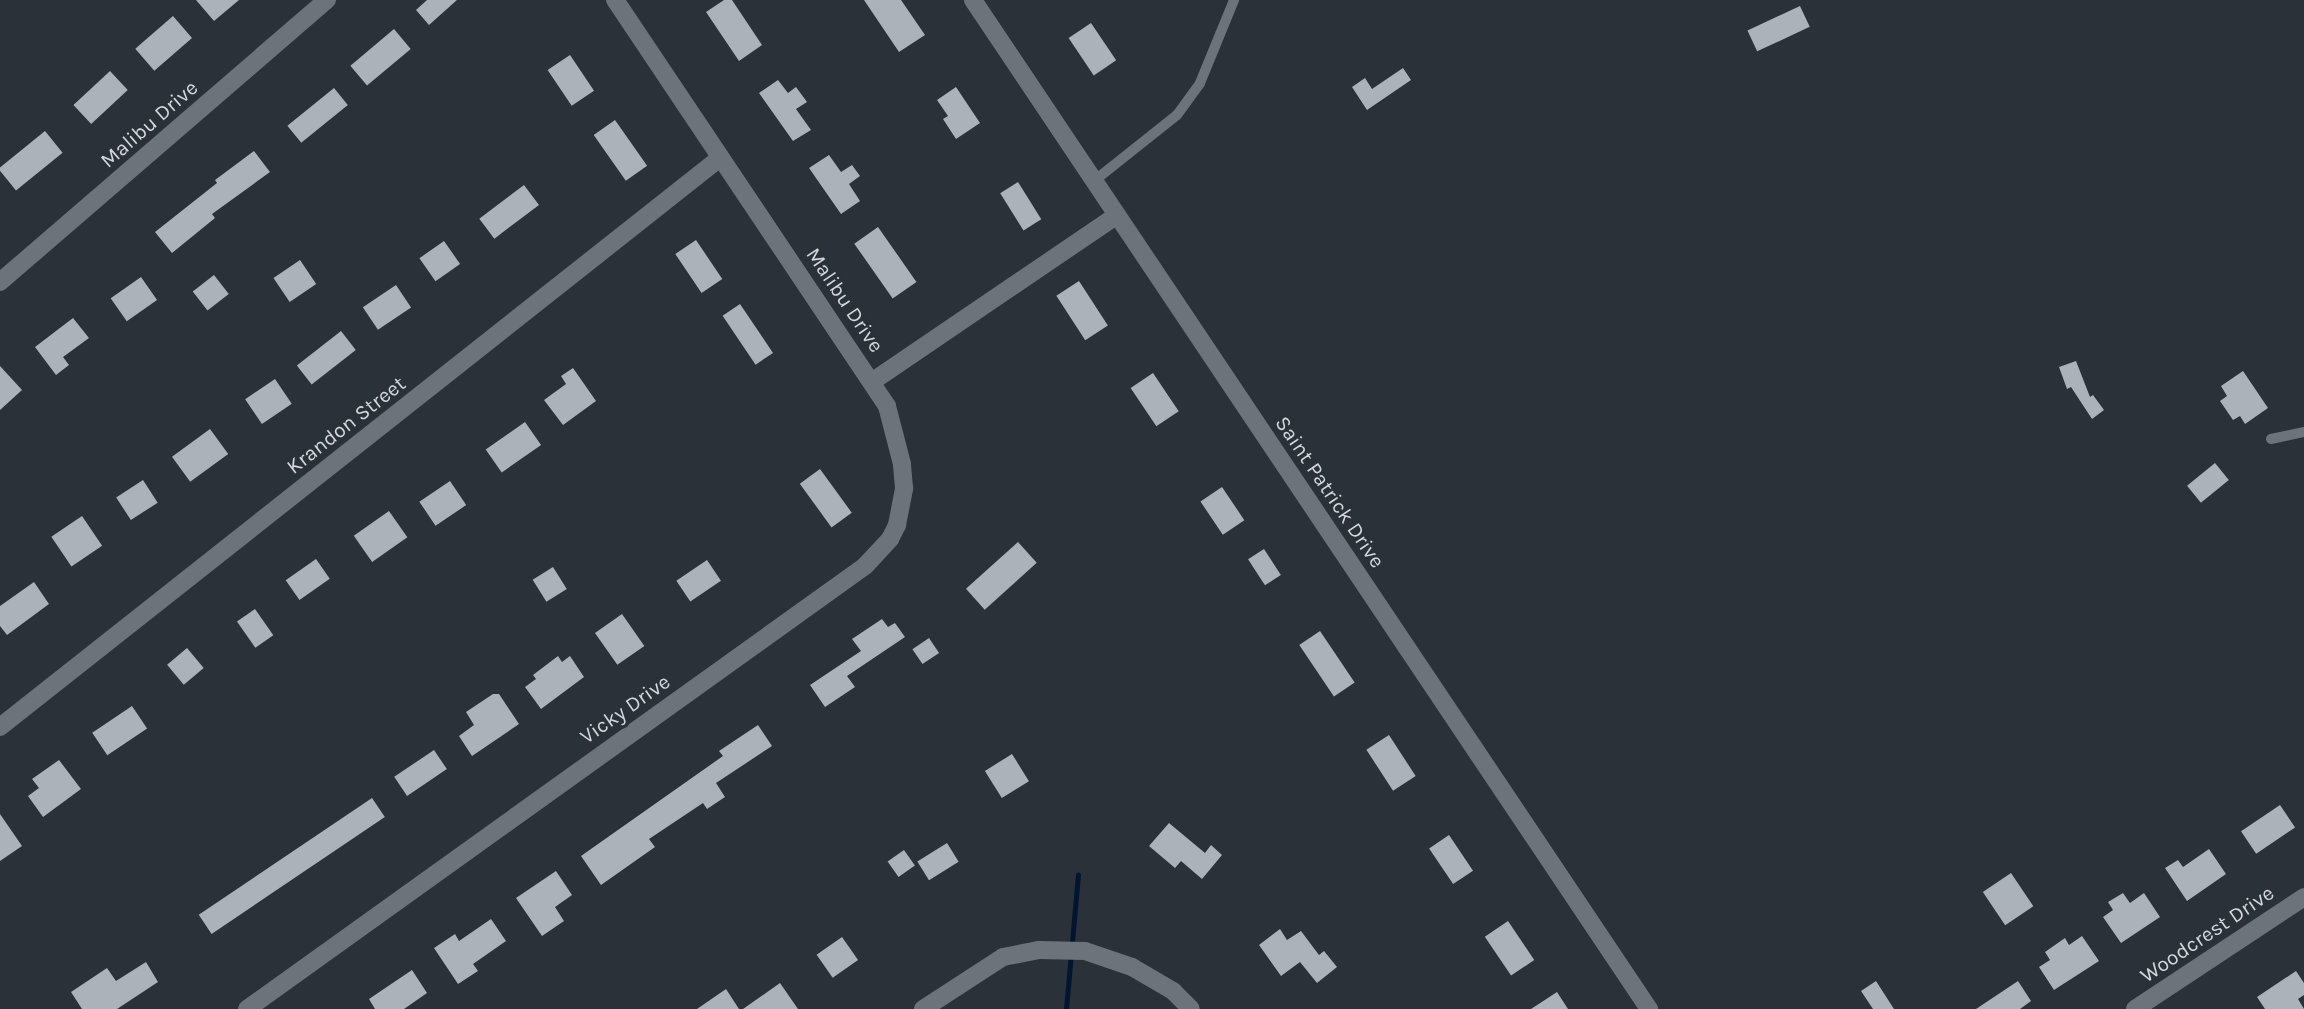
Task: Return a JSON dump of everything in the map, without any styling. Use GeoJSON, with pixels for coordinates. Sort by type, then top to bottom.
{"type":"FeatureCollection","features":[{"type":"Feature","properties":{"kind":"street","name":"Malibu Drive"},"geometry":{"type":"LineString","coordinates":[[0,282],[327,0]]}},
{"type":"Feature","properties":{"kind":"street","name":"Malibu Drive"},"geometry":{"type":"LineString","coordinates":[[615,0],[873,381],[1117,215]]}},
{"type":"Feature","properties":{"kind":"street","name":"Saint Patrick Drive"},"geometry":{"type":"LineString","coordinates":[[973,0],[1649,1009]]}},
{"type":"Feature","properties":{"kind":"street","name":"Krandon Street"},"geometry":{"type":"LineString","coordinates":[[0,727],[720,158]]}},
{"type":"Feature","properties":{"kind":"street","name":"Vicky Drive"},"geometry":{"type":"LineString","coordinates":[[247,1009],[877,555],[897,525],[904,488],[895,426],[873,381]]}},
{"type":"Feature","properties":{"kind":"street","name":"Woodcrest Drive"},"geometry":{"type":"LineString","coordinates":[[2135,1009],[2304,897]]}},
{"type":"Feature","properties":{"kind":"street"},"geometry":{"type":"LineString","coordinates":[[923,1009],[1003,957],[1039,950],[1085,951],[1132,967],[1173,990],[1191,1009]]}},
{"type":"Feature","properties":{"kind":"lane"},"geometry":{"type":"LineString","coordinates":[[1094,181],[1177,115],[1200,83],[1234,0]]}},
{"type":"Feature","properties":{"kind":"lane"},"geometry":{"type":"LineString","coordinates":[[2271,439],[2304,432]]}},
{"type":"Feature","properties":{"kind":"building"},"geometry":{"type":"Polygon","coordinates":[[[196,0],[239,0],[214,21],[196,0]]]}},
{"type":"Feature","properties":{"kind":"building"},"geometry":{"type":"Polygon","coordinates":[[[427,0],[457,0],[429,25],[416,10],[427,0]]]}},
{"type":"Feature","properties":{"kind":"building"},"geometry":{"type":"Polygon","coordinates":[[[724,0],[732,0],[762,45],[739,61],[706,12],[724,0]]]}},
{"type":"Feature","properties":{"kind":"building"},"geometry":{"type":"Polygon","coordinates":[[[864,0],[901,0],[925,35],[899,52],[864,0]]]}},
{"type":"Feature","properties":{"kind":"building"},"geometry":{"type":"Polygon","coordinates":[[[1800,6],[1810,27],[1757,51],[1747,31],[1800,6]]]}},
{"type":"Feature","properties":{"kind":"building"},"geometry":{"type":"Polygon","coordinates":[[[173,16],[192,38],[154,71],[135,49],[173,16]]]}},
{"type":"Feature","properties":{"kind":"building"},"geometry":{"type":"Polygon","coordinates":[[[1091,23],[1116,60],[1094,75],[1069,38],[1091,23]]]}},
{"type":"Feature","properties":{"kind":"building"},"geometry":{"type":"Polygon","coordinates":[[[394,29],[411,49],[367,86],[350,66],[394,29]]]}},
{"type":"Feature","properties":{"kind":"building"},"geometry":{"type":"Polygon","coordinates":[[[570,55],[594,91],[572,106],[548,70],[570,55]]]}},
{"type":"Feature","properties":{"kind":"building"},"geometry":{"type":"Polygon","coordinates":[[[1403,68],[1411,80],[1367,110],[1352,87],[1365,78],[1372,89],[1403,68]]]}},
{"type":"Feature","properties":{"kind":"building"},"geometry":{"type":"Polygon","coordinates":[[[110,71],[128,90],[91,124],[73,105],[110,71]]]}},
{"type":"Feature","properties":{"kind":"building"},"geometry":{"type":"Polygon","coordinates":[[[778,80],[788,93],[796,87],[807,102],[796,109],[811,130],[793,141],[759,93],[778,80]]]}},
{"type":"Feature","properties":{"kind":"building"},"geometry":{"type":"Polygon","coordinates":[[[956,87],[980,123],[956,139],[943,119],[948,116],[937,100],[956,87]]]}},
{"type":"Feature","properties":{"kind":"building"},"geometry":{"type":"Polygon","coordinates":[[[334,88],[348,105],[301,143],[287,126],[334,88]]]}},
{"type":"Feature","properties":{"kind":"building"},"geometry":{"type":"Polygon","coordinates":[[[615,120],[647,166],[626,181],[594,135],[615,120]]]}},
{"type":"Feature","properties":{"kind":"building"},"geometry":{"type":"Polygon","coordinates":[[[45,131],[63,153],[16,191],[0,167],[45,131]]]}},
{"type":"Feature","properties":{"kind":"building"},"geometry":{"type":"Polygon","coordinates":[[[254,151],[270,172],[212,214],[215,218],[172,253],[155,232],[217,183],[215,180],[254,151]]]}},
{"type":"Feature","properties":{"kind":"building"},"geometry":{"type":"Polygon","coordinates":[[[829,155],[841,172],[852,165],[860,176],[849,184],[860,201],[841,214],[809,168],[829,155]]]}},
{"type":"Feature","properties":{"kind":"building"},"geometry":{"type":"Polygon","coordinates":[[[1018,182],[1041,219],[1024,230],[1000,193],[1018,182]]]}},
{"type":"Feature","properties":{"kind":"building"},"geometry":{"type":"Polygon","coordinates":[[[524,185],[539,205],[494,239],[479,219],[524,185]]]}},
{"type":"Feature","properties":{"kind":"building"},"geometry":{"type":"Polygon","coordinates":[[[878,227],[916,282],[893,299],[854,244],[878,227]]]}},
{"type":"Feature","properties":{"kind":"building"},"geometry":{"type":"Polygon","coordinates":[[[696,240],[722,279],[702,293],[675,254],[696,240]]]}},
{"type":"Feature","properties":{"kind":"building"},"geometry":{"type":"Polygon","coordinates":[[[444,241],[460,264],[435,281],[419,258],[444,241]]]}},
{"type":"Feature","properties":{"kind":"building"},"geometry":{"type":"Polygon","coordinates":[[[300,260],[316,284],[290,302],[273,278],[300,260]]]}},
{"type":"Feature","properties":{"kind":"building"},"geometry":{"type":"Polygon","coordinates":[[[214,275],[229,294],[207,311],[193,292],[214,275]]]}},
{"type":"Feature","properties":{"kind":"building"},"geometry":{"type":"Polygon","coordinates":[[[141,277],[157,300],[127,321],[111,298],[141,277]]]}},
{"type":"Feature","properties":{"kind":"building"},"geometry":{"type":"Polygon","coordinates":[[[1079,281],[1108,325],[1085,340],[1056,296],[1079,281]]]}},
{"type":"Feature","properties":{"kind":"building"},"geometry":{"type":"Polygon","coordinates":[[[396,285],[411,307],[378,330],[363,307],[396,285]]]}},
{"type":"Feature","properties":{"kind":"building"},"geometry":{"type":"Polygon","coordinates":[[[740,304],[773,353],[756,365],[723,316],[740,304]]]}},
{"type":"Feature","properties":{"kind":"building"},"geometry":{"type":"Polygon","coordinates":[[[73,318],[89,338],[63,357],[69,365],[56,375],[35,347],[73,318]]]}},
{"type":"Feature","properties":{"kind":"building"},"geometry":{"type":"Polygon","coordinates":[[[341,331],[356,350],[312,384],[297,365],[341,331]]]}},
{"type":"Feature","properties":{"kind":"building"},"geometry":{"type":"Polygon","coordinates":[[[2076,361],[2090,397],[2093,395],[2104,410],[2092,419],[2071,387],[2067,389],[2059,367],[2076,361]]]}},
{"type":"Feature","properties":{"kind":"building"},"geometry":{"type":"Polygon","coordinates":[[[0,366],[22,390],[0,410],[0,366]]]}},
{"type":"Feature","properties":{"kind":"building"},"geometry":{"type":"Polygon","coordinates":[[[573,368],[596,401],[563,425],[544,400],[566,384],[561,376],[573,368]]]}},
{"type":"Feature","properties":{"kind":"building"},"geometry":{"type":"Polygon","coordinates":[[[2243,371],[2268,408],[2245,424],[2240,416],[2233,420],[2220,401],[2227,396],[2221,386],[2243,371]]]}},
{"type":"Feature","properties":{"kind":"building"},"geometry":{"type":"Polygon","coordinates":[[[1153,373],[1179,411],[1156,426],[1131,388],[1153,373]]]}},
{"type":"Feature","properties":{"kind":"building"},"geometry":{"type":"Polygon","coordinates":[[[275,379],[292,404],[262,424],[245,399],[275,379]]]}},
{"type":"Feature","properties":{"kind":"building"},"geometry":{"type":"Polygon","coordinates":[[[525,422],[541,445],[502,472],[486,450],[525,422]]]}},
{"type":"Feature","properties":{"kind":"building"},"geometry":{"type":"Polygon","coordinates":[[[210,429],[228,454],[190,482],[172,457],[210,429]]]}},
{"type":"Feature","properties":{"kind":"building"},"geometry":{"type":"Polygon","coordinates":[[[2215,463],[2229,480],[2201,503],[2187,486],[2215,463]]]}},
{"type":"Feature","properties":{"kind":"building"},"geometry":{"type":"Polygon","coordinates":[[[820,469],[852,513],[832,527],[800,484],[820,469]]]}},
{"type":"Feature","properties":{"kind":"building"},"geometry":{"type":"Polygon","coordinates":[[[143,480],[158,503],[131,520],[116,497],[143,480]]]}},
{"type":"Feature","properties":{"kind":"building"},"geometry":{"type":"Polygon","coordinates":[[[450,481],[466,505],[436,526],[419,502],[450,481]]]}},
{"type":"Feature","properties":{"kind":"building"},"geometry":{"type":"Polygon","coordinates":[[[1222,487],[1244,520],[1223,535],[1200,502],[1222,487]]]}},
{"type":"Feature","properties":{"kind":"building"},"geometry":{"type":"Polygon","coordinates":[[[389,511],[407,537],[372,562],[354,536],[389,511]]]}},
{"type":"Feature","properties":{"kind":"building"},"geometry":{"type":"Polygon","coordinates":[[[82,516],[102,546],[71,567],[51,537],[82,516]]]}},
{"type":"Feature","properties":{"kind":"building"},"geometry":{"type":"Polygon","coordinates":[[[1018,542],[1037,563],[985,610],[966,589],[1018,542]]]}},
{"type":"Feature","properties":{"kind":"building"},"geometry":{"type":"Polygon","coordinates":[[[1264,549],[1281,575],[1265,585],[1248,559],[1264,549]]]}},
{"type":"Feature","properties":{"kind":"building"},"geometry":{"type":"Polygon","coordinates":[[[316,559],[330,579],[299,600],[286,580],[316,559]]]}},
{"type":"Feature","properties":{"kind":"building"},"geometry":{"type":"Polygon","coordinates":[[[707,560],[721,581],[690,601],[676,581],[707,560]]]}},
{"type":"Feature","properties":{"kind":"building"},"geometry":{"type":"Polygon","coordinates":[[[553,567],[567,589],[546,602],[533,580],[553,567]]]}},
{"type":"Feature","properties":{"kind":"building"},"geometry":{"type":"Polygon","coordinates":[[[34,582],[49,604],[7,635],[0,626],[0,606],[34,582]]]}},
{"type":"Feature","properties":{"kind":"building"},"geometry":{"type":"Polygon","coordinates":[[[255,609],[273,635],[255,648],[237,622],[255,609]]]}},
{"type":"Feature","properties":{"kind":"building"},"geometry":{"type":"Polygon","coordinates":[[[622,614],[644,646],[617,665],[595,633],[622,614]]]}},
{"type":"Feature","properties":{"kind":"building"},"geometry":{"type":"Polygon","coordinates":[[[882,619],[888,627],[895,623],[905,637],[847,676],[855,687],[825,707],[810,685],[861,651],[852,639],[882,619]]]}},
{"type":"Feature","properties":{"kind":"building"},"geometry":{"type":"Polygon","coordinates":[[[1320,631],[1355,682],[1334,696],[1299,645],[1320,631]]]}},
{"type":"Feature","properties":{"kind":"building"},"geometry":{"type":"Polygon","coordinates":[[[929,638],[939,653],[922,664],[912,649],[929,638]]]}},
{"type":"Feature","properties":{"kind":"building"},"geometry":{"type":"Polygon","coordinates":[[[187,648],[204,668],[184,685],[167,665],[187,648]]]}},
{"type":"Feature","properties":{"kind":"building"},"geometry":{"type":"Polygon","coordinates":[[[558,656],[562,662],[570,656],[584,677],[541,709],[525,687],[536,679],[533,675],[558,656]]]}},
{"type":"Feature","properties":{"kind":"building"},"geometry":{"type":"Polygon","coordinates":[[[493,694],[499,694],[519,724],[472,756],[459,736],[474,725],[466,712],[493,694]]]}},
{"type":"Feature","properties":{"kind":"building"},"geometry":{"type":"Polygon","coordinates":[[[132,706],[147,728],[107,755],[92,733],[132,706]]]}},
{"type":"Feature","properties":{"kind":"building"},"geometry":{"type":"Polygon","coordinates":[[[758,725],[772,746],[716,783],[725,797],[707,809],[703,803],[649,839],[655,847],[601,885],[581,856],[723,756],[719,751],[758,725]]]}},
{"type":"Feature","properties":{"kind":"building"},"geometry":{"type":"Polygon","coordinates":[[[1389,735],[1416,776],[1393,791],[1366,750],[1389,735]]]}},
{"type":"Feature","properties":{"kind":"building"},"geometry":{"type":"Polygon","coordinates":[[[434,750],[447,769],[407,796],[394,777],[434,750]]]}},
{"type":"Feature","properties":{"kind":"building"},"geometry":{"type":"Polygon","coordinates":[[[1012,754],[1029,781],[1002,798],[985,771],[1012,754]]]}},
{"type":"Feature","properties":{"kind":"building"},"geometry":{"type":"Polygon","coordinates":[[[59,760],[81,789],[43,817],[28,796],[39,788],[32,779],[59,760]]]}},
{"type":"Feature","properties":{"kind":"building"},"geometry":{"type":"Polygon","coordinates":[[[372,798],[385,817],[212,934],[199,915],[372,798]]]}},
{"type":"Feature","properties":{"kind":"building"},"geometry":{"type":"Polygon","coordinates":[[[2280,805],[2295,827],[2256,854],[2241,831],[2280,805]]]}},
{"type":"Feature","properties":{"kind":"building"},"geometry":{"type":"Polygon","coordinates":[[[0,814],[22,846],[0,861],[0,814]]]}},
{"type":"Feature","properties":{"kind":"building"},"geometry":{"type":"Polygon","coordinates":[[[1169,823],[1205,853],[1211,845],[1222,855],[1202,879],[1181,861],[1175,868],[1149,846],[1169,823]]]}},
{"type":"Feature","properties":{"kind":"building"},"geometry":{"type":"Polygon","coordinates":[[[1449,835],[1473,871],[1453,884],[1429,848],[1449,835]]]}},
{"type":"Feature","properties":{"kind":"building"},"geometry":{"type":"Polygon","coordinates":[[[947,843],[959,862],[929,880],[917,862],[947,843]]]}},
{"type":"Feature","properties":{"kind":"building"},"geometry":{"type":"Polygon","coordinates":[[[2209,849],[2226,874],[2187,901],[2165,868],[2178,860],[2183,867],[2209,849]]]}},
{"type":"Feature","properties":{"kind":"building"},"geometry":{"type":"Polygon","coordinates":[[[904,850],[915,866],[899,877],[888,861],[904,850]]]}},
{"type":"Feature","properties":{"kind":"building"},"geometry":{"type":"Polygon","coordinates":[[[556,871],[572,895],[555,907],[564,921],[542,936],[516,898],[556,871]]]}},
{"type":"Feature","properties":{"kind":"building"},"geometry":{"type":"Polygon","coordinates":[[[2011,873],[2033,906],[2005,925],[1983,892],[2011,873]]]}},
{"type":"Feature","properties":{"kind":"building"},"geometry":{"type":"Polygon","coordinates":[[[2123,893],[2130,903],[2144,893],[2160,917],[2121,943],[2103,917],[2113,910],[2108,902],[2123,893]]]}},
{"type":"Feature","properties":{"kind":"building"},"geometry":{"type":"Polygon","coordinates":[[[491,919],[506,941],[473,964],[478,971],[458,984],[434,948],[455,934],[459,941],[491,919]]]}},
{"type":"Feature","properties":{"kind":"building"},"geometry":{"type":"Polygon","coordinates":[[[1508,921],[1534,960],[1511,976],[1485,937],[1508,921]]]}},
{"type":"Feature","properties":{"kind":"building"},"geometry":{"type":"Polygon","coordinates":[[[1280,929],[1287,940],[1301,931],[1319,955],[1324,951],[1337,967],[1317,983],[1300,962],[1281,976],[1259,945],[1280,929]]]}},
{"type":"Feature","properties":{"kind":"building"},"geometry":{"type":"Polygon","coordinates":[[[2082,936],[2099,961],[2054,990],[2039,967],[2050,960],[2045,952],[2065,938],[2069,945],[2082,936]]]}},
{"type":"Feature","properties":{"kind":"building"},"geometry":{"type":"Polygon","coordinates":[[[842,937],[858,960],[833,978],[817,955],[842,937]]]}},
{"type":"Feature","properties":{"kind":"building"},"geometry":{"type":"Polygon","coordinates":[[[146,962],[158,982],[117,1009],[82,1009],[71,992],[107,968],[116,981],[146,962]]]}},
{"type":"Feature","properties":{"kind":"building"},"geometry":{"type":"Polygon","coordinates":[[[412,970],[427,993],[404,1009],[375,1009],[369,999],[412,970]]]}},
{"type":"Feature","properties":{"kind":"building"},"geometry":{"type":"Polygon","coordinates":[[[2296,971],[2304,983],[2304,995],[2298,999],[2304,1009],[2265,1009],[2257,997],[2296,971]]]}},
{"type":"Feature","properties":{"kind":"building"},"geometry":{"type":"Polygon","coordinates":[[[1876,981],[1894,1009],[1873,1009],[1861,991],[1876,981]]]}},
{"type":"Feature","properties":{"kind":"building"},"geometry":{"type":"Polygon","coordinates":[[[2018,981],[2031,1001],[2020,1009],[1976,1009],[2018,981]]]}},
{"type":"Feature","properties":{"kind":"building"},"geometry":{"type":"Polygon","coordinates":[[[780,983],[798,1009],[743,1009],[780,983]]]}},
{"type":"Feature","properties":{"kind":"building"},"geometry":{"type":"Polygon","coordinates":[[[726,989],[739,1009],[697,1009],[726,989]]]}},
{"type":"Feature","properties":{"kind":"building"},"geometry":{"type":"Polygon","coordinates":[[[1557,992],[1568,1009],[1531,1009],[1557,992]]]}},
{"type":"Feature","properties":{"kind":"waterway"},"geometry":{"type":"LineString","coordinates":[[1066,1009],[1078,875]]}}]}
